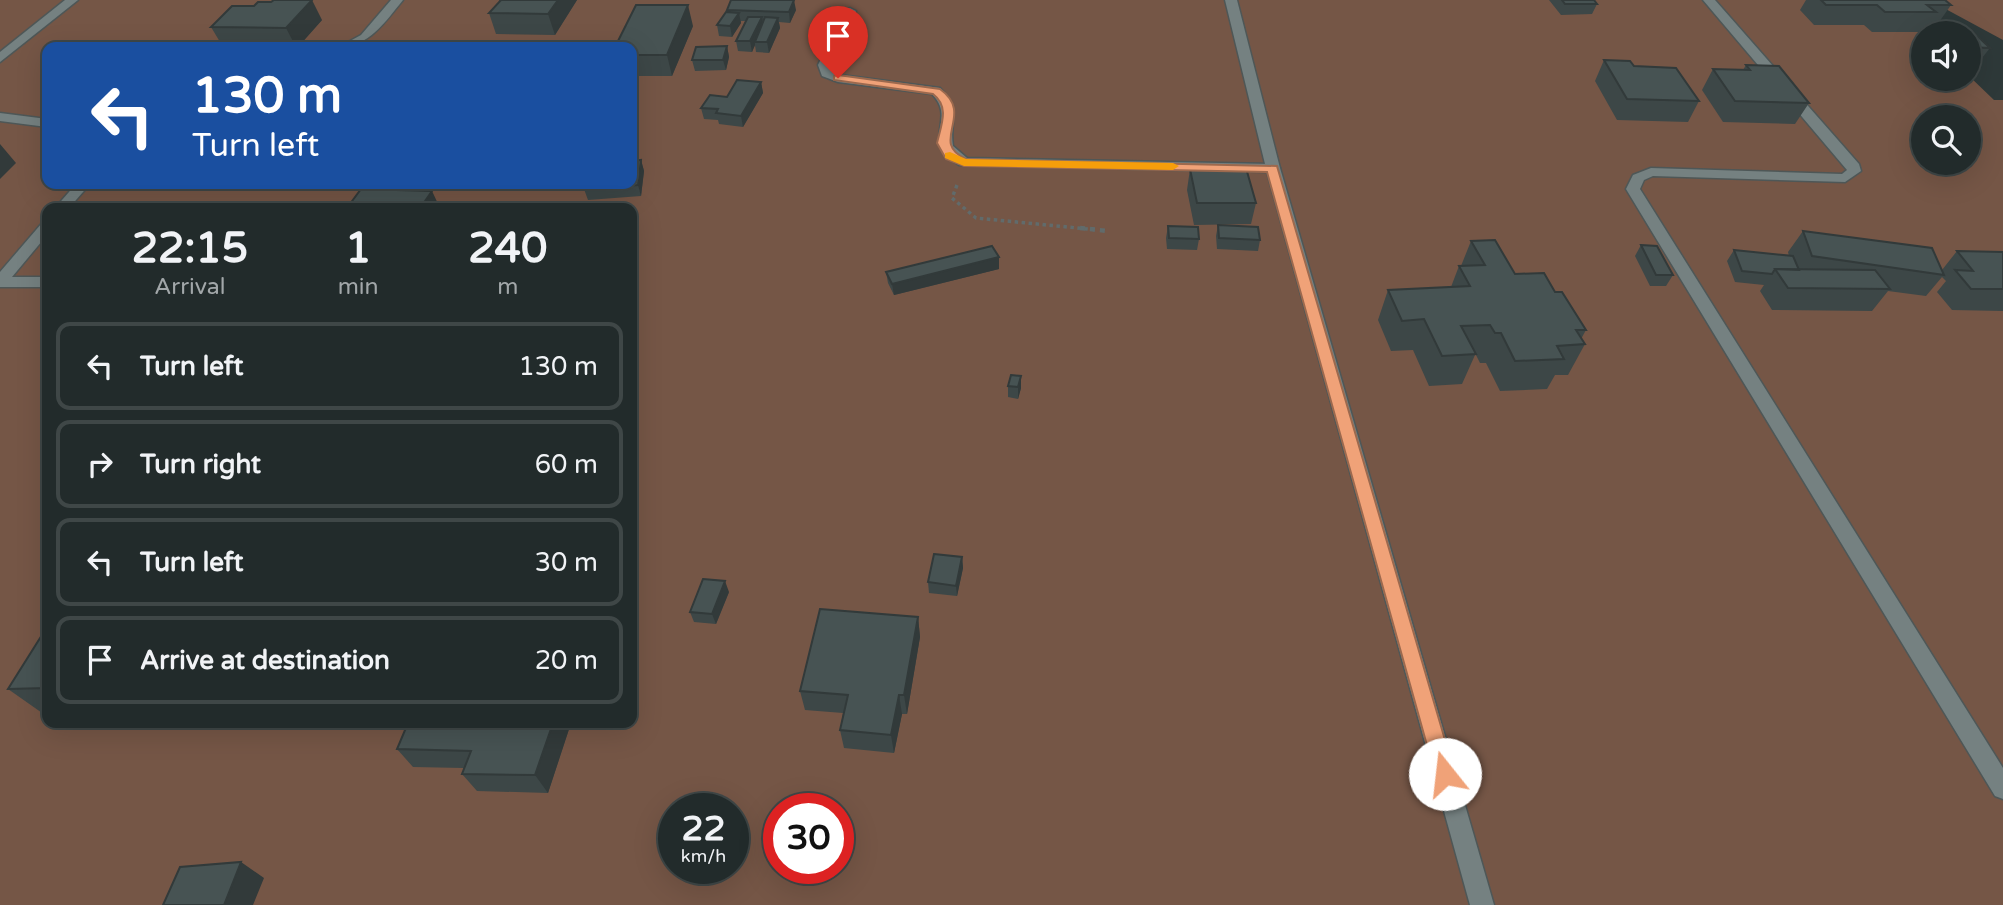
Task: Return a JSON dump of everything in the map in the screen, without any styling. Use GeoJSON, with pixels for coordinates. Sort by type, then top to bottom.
{"type":"FeatureCollection","features":[{"type":"Feature","properties":{"kind":"street"},"geometry":{"type":"LineString","coordinates":[[0,58],[72,0]]}},
{"type":"Feature","properties":{"kind":"street"},"geometry":{"type":"LineString","coordinates":[[355,42],[365,37],[397,0]]}},
{"type":"Feature","properties":{"kind":"street"},"geometry":{"type":"LineString","coordinates":[[1231,0],[1273,168],[1482,905]]}},
{"type":"Feature","properties":{"kind":"street"},"geometry":{"type":"LineString","coordinates":[[1709,0],[1854,167],[1854,172],[1845,178],[1651,172],[1638,178],[1633,189],[2003,788]]}},
{"type":"Feature","properties":{"kind":"street"},"geometry":{"type":"LineString","coordinates":[[850,11],[824,65],[827,73],[838,78],[936,91],[945,98],[950,108],[943,143],[950,156],[964,162],[1273,168]]}},
{"type":"Feature","properties":{"kind":"street"},"geometry":{"type":"LineString","coordinates":[[0,117],[42,122]]}},
{"type":"Feature","properties":{"kind":"street"},"geometry":{"type":"LineString","coordinates":[[66,203],[79,189]]}},
{"type":"Feature","properties":{"kind":"street"},"geometry":{"type":"LineString","coordinates":[[0,282],[42,232]]}},
{"type":"Feature","properties":{"kind":"street"},"geometry":{"type":"LineString","coordinates":[[0,282],[42,282]]}},
{"type":"Feature","properties":{"kind":"path"},"geometry":{"type":"LineString","coordinates":[[952,198],[976,218],[1108,232]]}},
{"type":"Feature","properties":{"kind":"shaded area"},"geometry":{"type":"Polygon","coordinates":[[[0,0],[1889,0],[1911,21],[1911,91],[1981,91],[1981,88],[1994,100],[2003,100],[2003,905],[0,905],[0,0]]]}},
{"type":"Feature","properties":{"kind":"shaded area"},"geometry":{"type":"Polygon","coordinates":[[[1929,0],[2003,0],[2003,40],[1981,28],[1981,21],[1968,21],[1929,0]]]}},
{"type":"Feature","properties":{"kind":"building"},"geometry":{"type":"Polygon","coordinates":[[[312,0],[286,28],[211,27],[232,6],[254,6],[258,2],[312,0]]]}},
{"type":"Feature","properties":{"kind":"building"},"geometry":{"type":"Polygon","coordinates":[[[501,0],[558,0],[548,14],[489,13],[501,0]]]}},
{"type":"Feature","properties":{"kind":"building"},"geometry":{"type":"Polygon","coordinates":[[[731,0],[794,0],[789,12],[727,10],[731,0]]]}},
{"type":"Feature","properties":{"kind":"building"},"geometry":{"type":"Polygon","coordinates":[[[1562,0],[1594,0],[1597,4],[1565,4],[1562,0]]]}},
{"type":"Feature","properties":{"kind":"building"},"geometry":{"type":"Polygon","coordinates":[[[1821,0],[1945,0],[1951,5],[1927,5],[1936,12],[1885,12],[1877,5],[1826,5],[1821,0]]]}},
{"type":"Feature","properties":{"kind":"building"},"geometry":{"type":"Polygon","coordinates":[[[636,5],[688,5],[667,55],[637,55],[637,42],[618,42],[636,5]]]}},
{"type":"Feature","properties":{"kind":"building"},"geometry":{"type":"Polygon","coordinates":[[[726,12],[739,13],[730,26],[717,25],[726,12]]]}},
{"type":"Feature","properties":{"kind":"building"},"geometry":{"type":"Polygon","coordinates":[[[748,17],[762,17],[750,41],[736,41],[748,17]]]}},
{"type":"Feature","properties":{"kind":"building"},"geometry":{"type":"Polygon","coordinates":[[[765,17],[778,18],[767,42],[755,42],[765,17]]]}},
{"type":"Feature","properties":{"kind":"building"},"geometry":{"type":"Polygon","coordinates":[[[1981,39],[1990,48],[1981,48],[1981,39]]]}},
{"type":"Feature","properties":{"kind":"building"},"geometry":{"type":"Polygon","coordinates":[[[727,46],[723,60],[692,60],[696,47],[727,46]]]}},
{"type":"Feature","properties":{"kind":"building"},"geometry":{"type":"Polygon","coordinates":[[[1604,60],[1630,61],[1634,66],[1676,68],[1699,101],[1627,99],[1604,60]]]}},
{"type":"Feature","properties":{"kind":"building"},"geometry":{"type":"Polygon","coordinates":[[[1746,65],[1779,66],[1809,103],[1735,101],[1713,69],[1750,70],[1746,65]]]}},
{"type":"Feature","properties":{"kind":"building"},"geometry":{"type":"Polygon","coordinates":[[[737,80],[761,82],[741,116],[716,113],[718,109],[701,108],[710,95],[727,97],[737,80]]]}},
{"type":"Feature","properties":{"kind":"building"},"geometry":{"type":"Polygon","coordinates":[[[637,160],[641,160],[637,185],[637,160]]]}},
{"type":"Feature","properties":{"kind":"building"},"geometry":{"type":"Polygon","coordinates":[[[1246,168],[1256,203],[1197,203],[1190,169],[1246,168]]]}},
{"type":"Feature","properties":{"kind":"building"},"geometry":{"type":"Polygon","coordinates":[[[361,189],[432,191],[424,203],[351,203],[361,189]]]}},
{"type":"Feature","properties":{"kind":"building"},"geometry":{"type":"Polygon","coordinates":[[[1218,225],[1258,227],[1260,240],[1219,238],[1218,225]]]}},
{"type":"Feature","properties":{"kind":"building"},"geometry":{"type":"Polygon","coordinates":[[[1168,226],[1198,227],[1199,239],[1169,238],[1168,226]]]}},
{"type":"Feature","properties":{"kind":"building"},"geometry":{"type":"Polygon","coordinates":[[[1803,231],[1932,248],[1944,275],[1812,256],[1803,231]]]}},
{"type":"Feature","properties":{"kind":"building"},"geometry":{"type":"Polygon","coordinates":[[[1495,240],[1515,274],[1544,273],[1555,292],[1562,292],[1586,330],[1576,330],[1585,344],[1557,346],[1564,359],[1515,361],[1501,333],[1495,333],[1490,325],[1461,326],[1476,354],[1442,356],[1424,319],[1402,321],[1388,290],[1470,286],[1459,266],[1485,265],[1471,241],[1495,240]]]}},
{"type":"Feature","properties":{"kind":"building"},"geometry":{"type":"Polygon","coordinates":[[[1641,245],[1657,246],[1673,275],[1656,275],[1641,245]]]}},
{"type":"Feature","properties":{"kind":"building"},"geometry":{"type":"Polygon","coordinates":[[[992,246],[999,257],[892,284],[886,272],[992,246]]]}},
{"type":"Feature","properties":{"kind":"building"},"geometry":{"type":"Polygon","coordinates":[[[1734,250],[1793,256],[1799,270],[1775,269],[1772,274],[1742,271],[1734,250]]]}},
{"type":"Feature","properties":{"kind":"building"},"geometry":{"type":"Polygon","coordinates":[[[1957,251],[2003,252],[2003,289],[1971,289],[1955,270],[1973,271],[1957,251]]]}},
{"type":"Feature","properties":{"kind":"building"},"geometry":{"type":"Polygon","coordinates":[[[1775,269],[1875,270],[1890,289],[1788,288],[1775,269]]]}},
{"type":"Feature","properties":{"kind":"building"},"geometry":{"type":"Polygon","coordinates":[[[1011,375],[1021,376],[1018,387],[1008,386],[1011,375]]]}},
{"type":"Feature","properties":{"kind":"building"},"geometry":{"type":"Polygon","coordinates":[[[934,554],[962,557],[956,586],[928,582],[934,554]]]}},
{"type":"Feature","properties":{"kind":"building"},"geometry":{"type":"Polygon","coordinates":[[[703,579],[725,581],[712,614],[690,612],[703,579]]]}},
{"type":"Feature","properties":{"kind":"building"},"geometry":{"type":"Polygon","coordinates":[[[820,609],[918,617],[904,695],[899,695],[891,735],[840,730],[848,695],[800,691],[820,609]]]}},
{"type":"Feature","properties":{"kind":"building"},"geometry":{"type":"Polygon","coordinates":[[[42,635],[42,688],[8,689],[42,635]]]}},
{"type":"Feature","properties":{"kind":"building"},"geometry":{"type":"Polygon","coordinates":[[[406,728],[551,728],[535,775],[462,774],[471,751],[397,749],[406,728]]]}},
{"type":"Feature","properties":{"kind":"building"},"geometry":{"type":"Polygon","coordinates":[[[241,862],[224,905],[163,905],[180,867],[241,862]]]}},
{"type":"Feature","properties":{"kind":"slow traffic"},"geometry":{"type":"LineString","coordinates":[[950,155],[964,162],[1173,166]]}},
{"type":"Feature","properties":{"kind":"route"},"geometry":{"type":"LineString","coordinates":[[838,78],[936,91],[945,98],[950,108],[943,143],[950,156],[964,162],[1273,168],[1445,774]]}}]}
